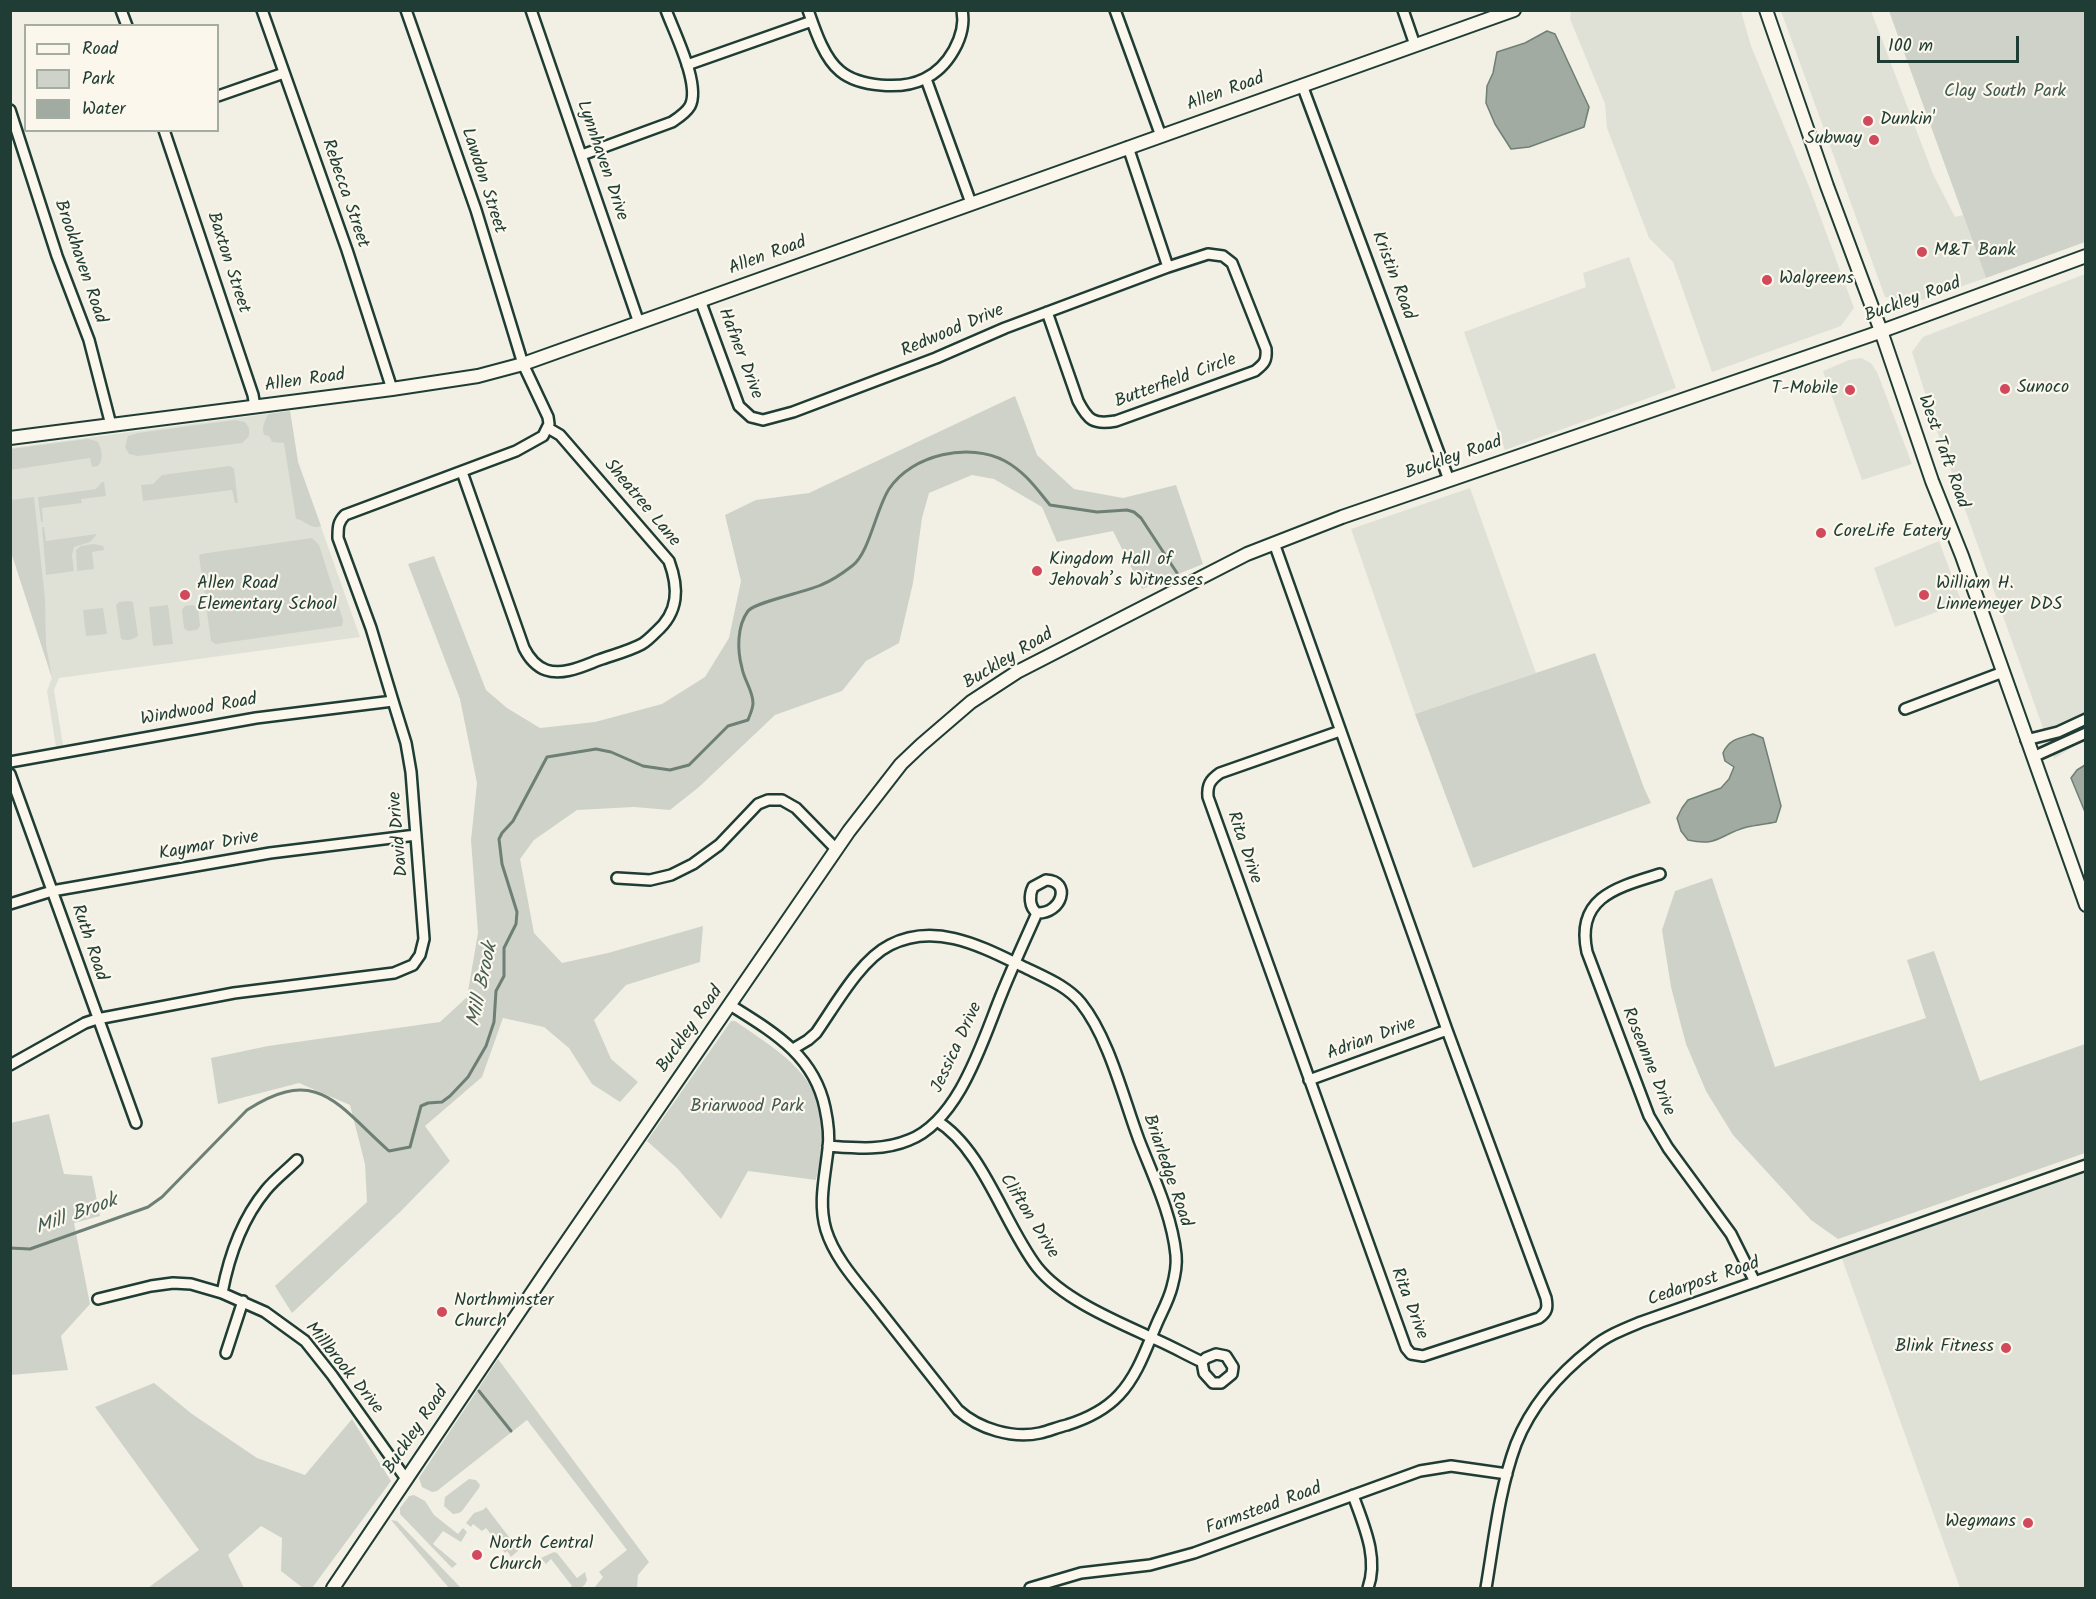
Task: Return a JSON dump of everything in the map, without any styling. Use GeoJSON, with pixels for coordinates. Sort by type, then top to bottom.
{"type":"FeatureCollection","features":[{"type":"Feature","properties":{"kind":"street","name":"Rebecca Street"},"geometry":{"type":"LineString","coordinates":[[262,10],[347,250],[392,389]]}},
{"type":"Feature","properties":{"kind":"street","name":"Lawdon Street"},"geometry":{"type":"LineString","coordinates":[[406,10],[476,210],[523,364]]}},
{"type":"Feature","properties":{"kind":"street","name":"Lynnhaven Drive"},"geometry":{"type":"LineString","coordinates":[[531,10],[639,322]]}},
{"type":"Feature","properties":{"kind":"street"},"geometry":{"type":"LineString","coordinates":[[582,155],[672,122],[683,115],[690,105],[693,95],[687,65],[666,10]]}},
{"type":"Feature","properties":{"kind":"street"},"geometry":{"type":"LineString","coordinates":[[808,10],[829,58],[839,71],[853,80],[870,84],[896,85],[926,79],[949,58],[959,40],[964,17],[963,10]]}},
{"type":"Feature","properties":{"kind":"street"},"geometry":{"type":"LineString","coordinates":[[1115,10],[1161,136]]}},
{"type":"Feature","properties":{"kind":"street"},"geometry":{"type":"LineString","coordinates":[[1403,10],[1415,45]]}},
{"type":"Feature","properties":{"kind":"street","name":"Allen Road"},"geometry":{"type":"LineString","coordinates":[[10,438],[392,389],[478,376],[523,364],[1514,10]]}},
{"type":"Feature","properties":{"kind":"street","name":"West Taft Road"},"geometry":{"type":"LineString","coordinates":[[1766,10],[1932,482],[1959,548],[2085,905]]}},
{"type":"Feature","properties":{"kind":"street"},"geometry":{"type":"LineString","coordinates":[[687,65],[812,21]]}},
{"type":"Feature","properties":{"kind":"street"},"geometry":{"type":"LineString","coordinates":[[219,96],[284,73]]}},
{"type":"Feature","properties":{"kind":"street"},"geometry":{"type":"LineString","coordinates":[[926,79],[970,203]]}},
{"type":"Feature","properties":{"kind":"street","name":"Kristin Road"},"geometry":{"type":"LineString","coordinates":[[1302,85],[1449,480]]}},
{"type":"Feature","properties":{"kind":"street","name":"Brookhaven Road"},"geometry":{"type":"LineString","coordinates":[[11,111],[57,256],[89,340],[111,425]]}},
{"type":"Feature","properties":{"kind":"street","name":"Baxton Street"},"geometry":{"type":"LineString","coordinates":[[165,132],[198,227],[255,407]]}},
{"type":"Feature","properties":{"kind":"street"},"geometry":{"type":"LineString","coordinates":[[1128,147],[1168,267]]}},
{"type":"Feature","properties":{"kind":"street","name":"Butterfield Circle"},"geometry":{"type":"LineString","coordinates":[[1047,312],[1078,401],[1085,414],[1093,421],[1104,423],[1116,421],[1255,371],[1264,364],[1267,358],[1266,349],[1232,263],[1223,256],[1208,254],[1168,267]]}},
{"type":"Feature","properties":{"kind":"street","name":"Buckley Road"},"geometry":{"type":"LineString","coordinates":[[333,1588],[836,849],[902,764],[971,702],[1024,668],[1184,585],[1274,543],[1342,517],[1881,332],[2085,256]]}},
{"type":"Feature","properties":{"kind":"street","name":"Redwood Drive"},"geometry":{"type":"LineString","coordinates":[[750,417],[763,420],[793,412],[936,358],[1005,328],[1168,267]]}},
{"type":"Feature","properties":{"kind":"street","name":"Hafner Drive"},"geometry":{"type":"LineString","coordinates":[[700,300],[739,406],[750,417]]}},
{"type":"Feature","properties":{"kind":"street"},"geometry":{"type":"LineString","coordinates":[[523,364],[548,417],[548,428]]}},
{"type":"Feature","properties":{"kind":"street","name":"Sheatree Lane"},"geometry":{"type":"LineString","coordinates":[[462,472],[524,648],[536,665],[545,670],[557,672],[643,644],[664,625],[671,612],[676,584],[669,561],[560,435],[548,428]]}},
{"type":"Feature","properties":{"kind":"street","name":"David Drive"},"geometry":{"type":"LineString","coordinates":[[10,1065],[85,1023],[97,1019],[234,993],[394,973],[413,965],[420,956],[424,939],[411,772],[406,743],[371,628],[338,538],[339,521],[345,515],[516,451],[543,436],[548,428]]}},
{"type":"Feature","properties":{"kind":"street","name":"Rita Drive"},"geometry":{"type":"LineString","coordinates":[[1274,543],[1548,1307],[1539,1318],[1424,1356],[1411,1354],[1406,1348],[1208,797],[1207,788],[1211,779],[1220,773],[1340,731]]}},
{"type":"Feature","properties":{"kind":"street"},"geometry":{"type":"LineString","coordinates":[[1905,709],[2003,672]]}},
{"type":"Feature","properties":{"kind":"street","name":"Windwood Road"},"geometry":{"type":"LineString","coordinates":[[10,762],[256,717],[393,701]]}},
{"type":"Feature","properties":{"kind":"street"},"geometry":{"type":"LineString","coordinates":[[2026,740],[2058,732],[2085,719]]}},
{"type":"Feature","properties":{"kind":"street"},"geometry":{"type":"LineString","coordinates":[[2033,757],[2085,733]]}},
{"type":"Feature","properties":{"kind":"street","name":"Ruth Road"},"geometry":{"type":"LineString","coordinates":[[10,774],[136,1123]]}},
{"type":"Feature","properties":{"kind":"street"},"geometry":{"type":"LineString","coordinates":[[617,878],[650,880],[671,875],[693,864],[719,845],[758,804],[768,800],[782,800],[796,808],[836,849]]}},
{"type":"Feature","properties":{"kind":"street","name":"Kaymar Drive"},"geometry":{"type":"LineString","coordinates":[[10,904],[52,891],[270,853],[416,835]]}},
{"type":"Feature","properties":{"kind":"street","name":"Roseanne Drive"},"geometry":{"type":"LineString","coordinates":[[1660,874],[1620,886],[1602,897],[1590,910],[1583,937],[1649,1116],[1668,1148],[1731,1234],[1755,1282]]}},
{"type":"Feature","properties":{"kind":"street","name":"Jessica Drive"},"geometry":{"type":"LineString","coordinates":[[828,1146],[881,1149],[910,1140],[937,1120],[965,1080],[1037,913]]}},
{"type":"Feature","properties":{"kind":"street","name":"Briarledge Road"},"geometry":{"type":"LineString","coordinates":[[730,1005],[793,1049],[812,1072],[822,1091],[829,1127],[822,1190],[826,1231],[836,1253],[951,1401],[967,1418],[979,1425],[1024,1435],[1040,1433],[1079,1421],[1106,1407],[1134,1373],[1151,1337],[1172,1290],[1176,1254],[1169,1222],[1094,1021],[1079,1001],[1059,984],[985,947],[954,938],[929,935],[890,945],[877,954],[858,974],[816,1033],[793,1049]]}},
{"type":"Feature","properties":{"kind":"street","name":"Adrian Drive"},"geometry":{"type":"LineString","coordinates":[[1309,1080],[1447,1030]]}},
{"type":"Feature","properties":{"kind":"street","name":"Clifton Drive"},"geometry":{"type":"LineString","coordinates":[[937,1120],[955,1135],[978,1165],[1016,1234],[1038,1268],[1067,1293],[1102,1314],[1202,1362]]}},
{"type":"Feature","properties":{"kind":"street"},"geometry":{"type":"LineString","coordinates":[[222,1293],[227,1265],[252,1211],[267,1188],[297,1160]]}},
{"type":"Feature","properties":{"kind":"street","name":"Cedarpost Road"},"geometry":{"type":"LineString","coordinates":[[1486,1588],[1507,1474],[1516,1444],[1543,1396],[1593,1347],[1641,1322],[2085,1165]]}},
{"type":"Feature","properties":{"kind":"street","name":"Millbrook Drive"},"geometry":{"type":"LineString","coordinates":[[98,1299],[151,1286],[173,1283],[191,1284],[243,1301],[278,1320],[304,1341],[332,1375],[406,1479]]}},
{"type":"Feature","properties":{"kind":"street"},"geometry":{"type":"LineString","coordinates":[[226,1353],[243,1301]]}},
{"type":"Feature","properties":{"kind":"street","name":"Farmstead Road"},"geometry":{"type":"LineString","coordinates":[[1030,1588],[1062,1577],[1150,1565],[1194,1553],[1420,1471],[1451,1466],[1507,1474]]}},
{"type":"Feature","properties":{"kind":"street"},"geometry":{"type":"LineString","coordinates":[[1353,1495],[1370,1545],[1372,1565],[1368,1588]]}},
{"type":"Feature","properties":{"kind":"street"},"geometry":{"type":"LineString","coordinates":[[1062,1577],[1065,1588]]}},
{"type":"Feature","properties":{"kind":"shaded area"},"geometry":{"type":"Polygon","coordinates":[[[1571,10],[1741,11],[1751,46],[1810,189],[1854,308],[1841,326],[1712,372],[1673,262],[1649,238],[1607,128],[1605,104],[1570,19],[1571,10]]]}},
{"type":"Feature","properties":{"kind":"shaded area"},"geometry":{"type":"Polygon","coordinates":[[[1781,11],[1871,11],[1933,174],[1955,217],[1963,215],[1986,278],[1916,302],[1885,297],[1781,11]]]}},
{"type":"Feature","properties":{"kind":"shaded area"},"geometry":{"type":"Polygon","coordinates":[[[1629,257],[1676,388],[1505,450],[1464,332],[1586,287],[1583,273],[1629,257]]]}},
{"type":"Feature","properties":{"kind":"shaded area"},"geometry":{"type":"Polygon","coordinates":[[[2085,274],[2085,739],[2054,759],[1937,431],[1912,352],[1923,337],[2085,274]]]}},
{"type":"Feature","properties":{"kind":"shaded area"},"geometry":{"type":"Polygon","coordinates":[[[1861,358],[1871,363],[1877,372],[1912,464],[1862,480],[1823,371],[1849,360],[1861,358]]]}},
{"type":"Feature","properties":{"kind":"shaded area","name":"Allen Road Elementary School"},"geometry":{"type":"Polygon","coordinates":[[[290,411],[298,462],[360,637],[59,678],[54,690],[63,745],[56,747],[47,691],[52,678],[11,552],[10,448],[290,411]]]}},
{"type":"Feature","properties":{"kind":"shaded area"},"geometry":{"type":"Polygon","coordinates":[[[1470,488],[1536,673],[1415,714],[1351,529],[1470,488]]]}},
{"type":"Feature","properties":{"kind":"shaded area"},"geometry":{"type":"Polygon","coordinates":[[[1939,541],[1962,603],[1895,627],[1874,568],[1939,541]]]}},
{"type":"Feature","properties":{"kind":"shaded area"},"geometry":{"type":"Polygon","coordinates":[[[2085,1171],[2085,1588],[1960,1588],[1841,1256],[2085,1171]]]}},
{"type":"Feature","properties":{"kind":"green space","name":"Clay South Park"},"geometry":{"type":"Polygon","coordinates":[[[1889,11],[2085,11],[2085,242],[1986,278],[1889,11]]]}},
{"type":"Feature","properties":{"kind":"green space"},"geometry":{"type":"Polygon","coordinates":[[[1015,396],[1037,455],[1074,489],[1123,498],[1176,485],[1203,564],[1142,589],[1113,531],[1057,542],[1042,507],[994,479],[972,475],[929,493],[922,518],[913,583],[899,643],[866,661],[842,691],[775,715],[699,787],[670,810],[634,807],[577,810],[534,840],[520,859],[534,933],[562,963],[608,953],[703,926],[700,962],[626,985],[594,1020],[611,1059],[638,1082],[620,1102],[592,1084],[569,1048],[544,1027],[503,1018],[482,1077],[425,1126],[450,1161],[400,1212],[292,1313],[275,1286],[367,1202],[365,1164],[350,1105],[299,1083],[218,1104],[211,1058],[268,1046],[440,1022],[467,997],[478,933],[471,840],[477,783],[460,699],[408,564],[434,556],[486,690],[507,708],[540,728],[595,722],[662,704],[705,677],[729,638],[741,581],[725,515],[756,500],[809,493],[1015,396]]]}},
{"type":"Feature","properties":{"kind":"green space"},"geometry":{"type":"Polygon","coordinates":[[[290,411],[298,462],[321,526],[314,527],[296,519],[284,443],[272,442],[263,432],[268,414],[290,411]]]}},
{"type":"Feature","properties":{"kind":"green space"},"geometry":{"type":"Polygon","coordinates":[[[235,420],[245,422],[249,428],[249,436],[242,443],[138,456],[129,454],[125,447],[128,436],[138,433],[235,420]]]}},
{"type":"Feature","properties":{"kind":"green space"},"geometry":{"type":"Polygon","coordinates":[[[87,439],[97,441],[100,447],[102,457],[98,466],[92,467],[90,458],[11,470],[11,449],[87,439]]]}},
{"type":"Feature","properties":{"kind":"green space"},"geometry":{"type":"Polygon","coordinates":[[[230,466],[234,469],[238,503],[235,503],[232,490],[143,501],[141,485],[153,484],[162,475],[230,466]]]}},
{"type":"Feature","properties":{"kind":"green space"},"geometry":{"type":"Polygon","coordinates":[[[104,482],[106,496],[81,499],[82,503],[42,508],[43,522],[41,522],[38,497],[96,489],[104,482]]]}},
{"type":"Feature","properties":{"kind":"green space"},"geometry":{"type":"Polygon","coordinates":[[[34,497],[45,599],[46,645],[52,678],[11,552],[11,500],[34,497]]]}},
{"type":"Feature","properties":{"kind":"green space"},"geometry":{"type":"Polygon","coordinates":[[[42,527],[44,527],[46,541],[97,534],[90,542],[74,547],[72,555],[74,571],[46,575],[42,527]]]}},
{"type":"Feature","properties":{"kind":"green space"},"geometry":{"type":"Polygon","coordinates":[[[312,538],[319,545],[343,620],[342,626],[216,644],[211,641],[199,556],[312,538]]]}},
{"type":"Feature","properties":{"kind":"green space"},"geometry":{"type":"Polygon","coordinates":[[[94,544],[103,546],[104,550],[92,552],[94,569],[77,571],[76,550],[81,546],[94,544]]]}},
{"type":"Feature","properties":{"kind":"green space"},"geometry":{"type":"Polygon","coordinates":[[[119,602],[133,602],[138,636],[126,640],[121,639],[116,605],[119,602]]]}},
{"type":"Feature","properties":{"kind":"green space"},"geometry":{"type":"Polygon","coordinates":[[[168,605],[173,644],[153,646],[149,607],[168,605]]]}},
{"type":"Feature","properties":{"kind":"green space"},"geometry":{"type":"Polygon","coordinates":[[[193,605],[198,608],[200,626],[197,630],[188,631],[184,628],[182,610],[185,606],[193,605]]]}},
{"type":"Feature","properties":{"kind":"green space"},"geometry":{"type":"Polygon","coordinates":[[[103,608],[107,634],[86,636],[83,610],[103,608]]]}},
{"type":"Feature","properties":{"kind":"green space"},"geometry":{"type":"Polygon","coordinates":[[[1595,653],[1651,803],[1473,868],[1415,714],[1595,653]]]}},
{"type":"Feature","properties":{"kind":"green space"},"geometry":{"type":"Polygon","coordinates":[[[1712,878],[1775,1067],[1926,1018],[1907,960],[1934,951],[1980,1081],[2085,1044],[2085,1153],[1838,1239],[1811,1220],[1733,1135],[1706,1091],[1686,1044],[1671,987],[1662,930],[1675,891],[1712,878]]]}},
{"type":"Feature","properties":{"kind":"green space","name":"Briarwood Park"},"geometry":{"type":"Polygon","coordinates":[[[731,1021],[735,1021],[780,1053],[805,1078],[820,1110],[822,1142],[816,1180],[748,1171],[721,1219],[677,1168],[647,1141],[731,1021]]]}},
{"type":"Feature","properties":{"kind":"green space"},"geometry":{"type":"Polygon","coordinates":[[[49,1114],[64,1174],[92,1176],[100,1216],[74,1223],[90,1304],[61,1336],[68,1370],[11,1375],[11,1123],[49,1114]]]}},
{"type":"Feature","properties":{"kind":"green space"},"geometry":{"type":"Polygon","coordinates":[[[498,1359],[649,1562],[638,1575],[637,1588],[594,1588],[603,1577],[599,1572],[627,1550],[527,1420],[437,1491],[432,1492],[422,1487],[419,1478],[498,1359]]]}},
{"type":"Feature","properties":{"kind":"green space"},"geometry":{"type":"Polygon","coordinates":[[[154,1383],[192,1414],[257,1458],[305,1475],[352,1419],[391,1481],[312,1588],[303,1588],[281,1571],[282,1538],[261,1526],[228,1555],[244,1588],[148,1588],[199,1550],[95,1407],[154,1383]]]}},
{"type":"Feature","properties":{"kind":"green space"},"geometry":{"type":"Polygon","coordinates":[[[469,1479],[476,1480],[480,1485],[479,1488],[462,1511],[453,1514],[444,1506],[445,1497],[469,1479]]]}},
{"type":"Feature","properties":{"kind":"green space"},"geometry":{"type":"Polygon","coordinates":[[[414,1495],[425,1501],[434,1515],[458,1534],[463,1528],[467,1532],[461,1542],[443,1531],[433,1544],[457,1564],[452,1568],[400,1514],[400,1508],[409,1496],[414,1495]]]}},
{"type":"Feature","properties":{"kind":"green space"},"geometry":{"type":"Polygon","coordinates":[[[486,1507],[519,1550],[511,1557],[507,1551],[505,1553],[486,1528],[482,1531],[473,1524],[471,1527],[466,1523],[474,1513],[486,1507]]]}},
{"type":"Feature","properties":{"kind":"green space"},"geometry":{"type":"Polygon","coordinates":[[[391,1520],[397,1521],[461,1588],[449,1588],[391,1520]]]}},
{"type":"Feature","properties":{"kind":"green space"},"geometry":{"type":"Polygon","coordinates":[[[554,1552],[577,1578],[585,1572],[587,1580],[582,1587],[569,1588],[572,1586],[551,1559],[546,1564],[541,1558],[554,1552]]]}},
{"type":"Feature","properties":{"kind":"water"},"geometry":{"type":"Polygon","coordinates":[[[1547,31],[1555,34],[1589,107],[1584,127],[1529,147],[1511,149],[1495,124],[1486,103],[1487,86],[1493,73],[1497,52],[1525,43],[1547,31]]]}},
{"type":"Feature","properties":{"kind":"water"},"geometry":{"type":"Polygon","coordinates":[[[1753,734],[1763,738],[1781,806],[1776,822],[1747,827],[1713,841],[1688,840],[1681,831],[1677,818],[1682,808],[1688,800],[1721,788],[1729,779],[1734,767],[1725,761],[1723,753],[1725,748],[1735,740],[1753,734]]]}},
{"type":"Feature","properties":{"kind":"water"},"geometry":{"type":"Polygon","coordinates":[[[2085,765],[2085,812],[2071,778],[2085,765]]]}},
{"type":"Feature","properties":{"kind":"waterway","name":"Mill Brook"},"geometry":{"type":"LineString","coordinates":[[10,1248],[30,1249],[148,1207],[162,1197],[247,1110],[271,1097],[292,1091],[310,1091],[325,1096],[340,1106],[389,1151],[410,1147],[421,1106],[442,1102],[450,1096],[468,1077],[486,1046],[494,1022],[496,991],[504,976],[504,948],[516,924],[517,912],[502,864],[499,839],[513,821],[547,757],[596,749],[611,752],[643,766],[670,770],[689,765],[728,726],[748,720],[753,699],[740,661],[739,646],[744,617],[748,611],[760,604],[814,588],[837,577],[852,566],[868,542],[889,489],[912,467],[942,455],[959,452],[991,455],[1018,470],[1050,505],[1097,512],[1127,510],[1134,512],[1141,518],[1177,573]]}},
{"type":"Feature","properties":{"kind":"waterway"},"geometry":{"type":"LineString","coordinates":[[479,1391],[511,1431]]}},
{"type":"Feature","properties":{"kind":"place","name":"Dunkin'"},"geometry":{"type":"Point","coordinates":[1868,121]}},
{"type":"Feature","properties":{"kind":"place","name":"Subway"},"geometry":{"type":"Point","coordinates":[1874,140]}},
{"type":"Feature","properties":{"kind":"place","name":"M&T Bank"},"geometry":{"type":"Point","coordinates":[1922,252]}},
{"type":"Feature","properties":{"kind":"place","name":"Walgreens"},"geometry":{"type":"Point","coordinates":[1767,280]}},
{"type":"Feature","properties":{"kind":"place","name":"Sunoco"},"geometry":{"type":"Point","coordinates":[2005,389]}},
{"type":"Feature","properties":{"kind":"place","name":"T-Mobile"},"geometry":{"type":"Point","coordinates":[1850,390]}},
{"type":"Feature","properties":{"kind":"place","name":"CoreLife Eatery"},"geometry":{"type":"Point","coordinates":[1821,533]}},
{"type":"Feature","properties":{"kind":"place","name":"Kingdom Hall of Jehovah’s Witnesses"},"geometry":{"type":"Point","coordinates":[1037,571]}},
{"type":"Feature","properties":{"kind":"place","name":"Allen Road Elementary School"},"geometry":{"type":"Point","coordinates":[185,595]}},
{"type":"Feature","properties":{"kind":"place","name":"William H. Linnemeyer DDS"},"geometry":{"type":"Point","coordinates":[1924,595]}},
{"type":"Feature","properties":{"kind":"place","name":"Northminster Church"},"geometry":{"type":"Point","coordinates":[442,1312]}},
{"type":"Feature","properties":{"kind":"place","name":"Blink Fitness"},"geometry":{"type":"Point","coordinates":[2006,1348]}},
{"type":"Feature","properties":{"kind":"place","name":"Wegmans"},"geometry":{"type":"Point","coordinates":[2028,1523]}},
{"type":"Feature","properties":{"kind":"place","name":"North Central Church"},"geometry":{"type":"Point","coordinates":[477,1555]}}]}
